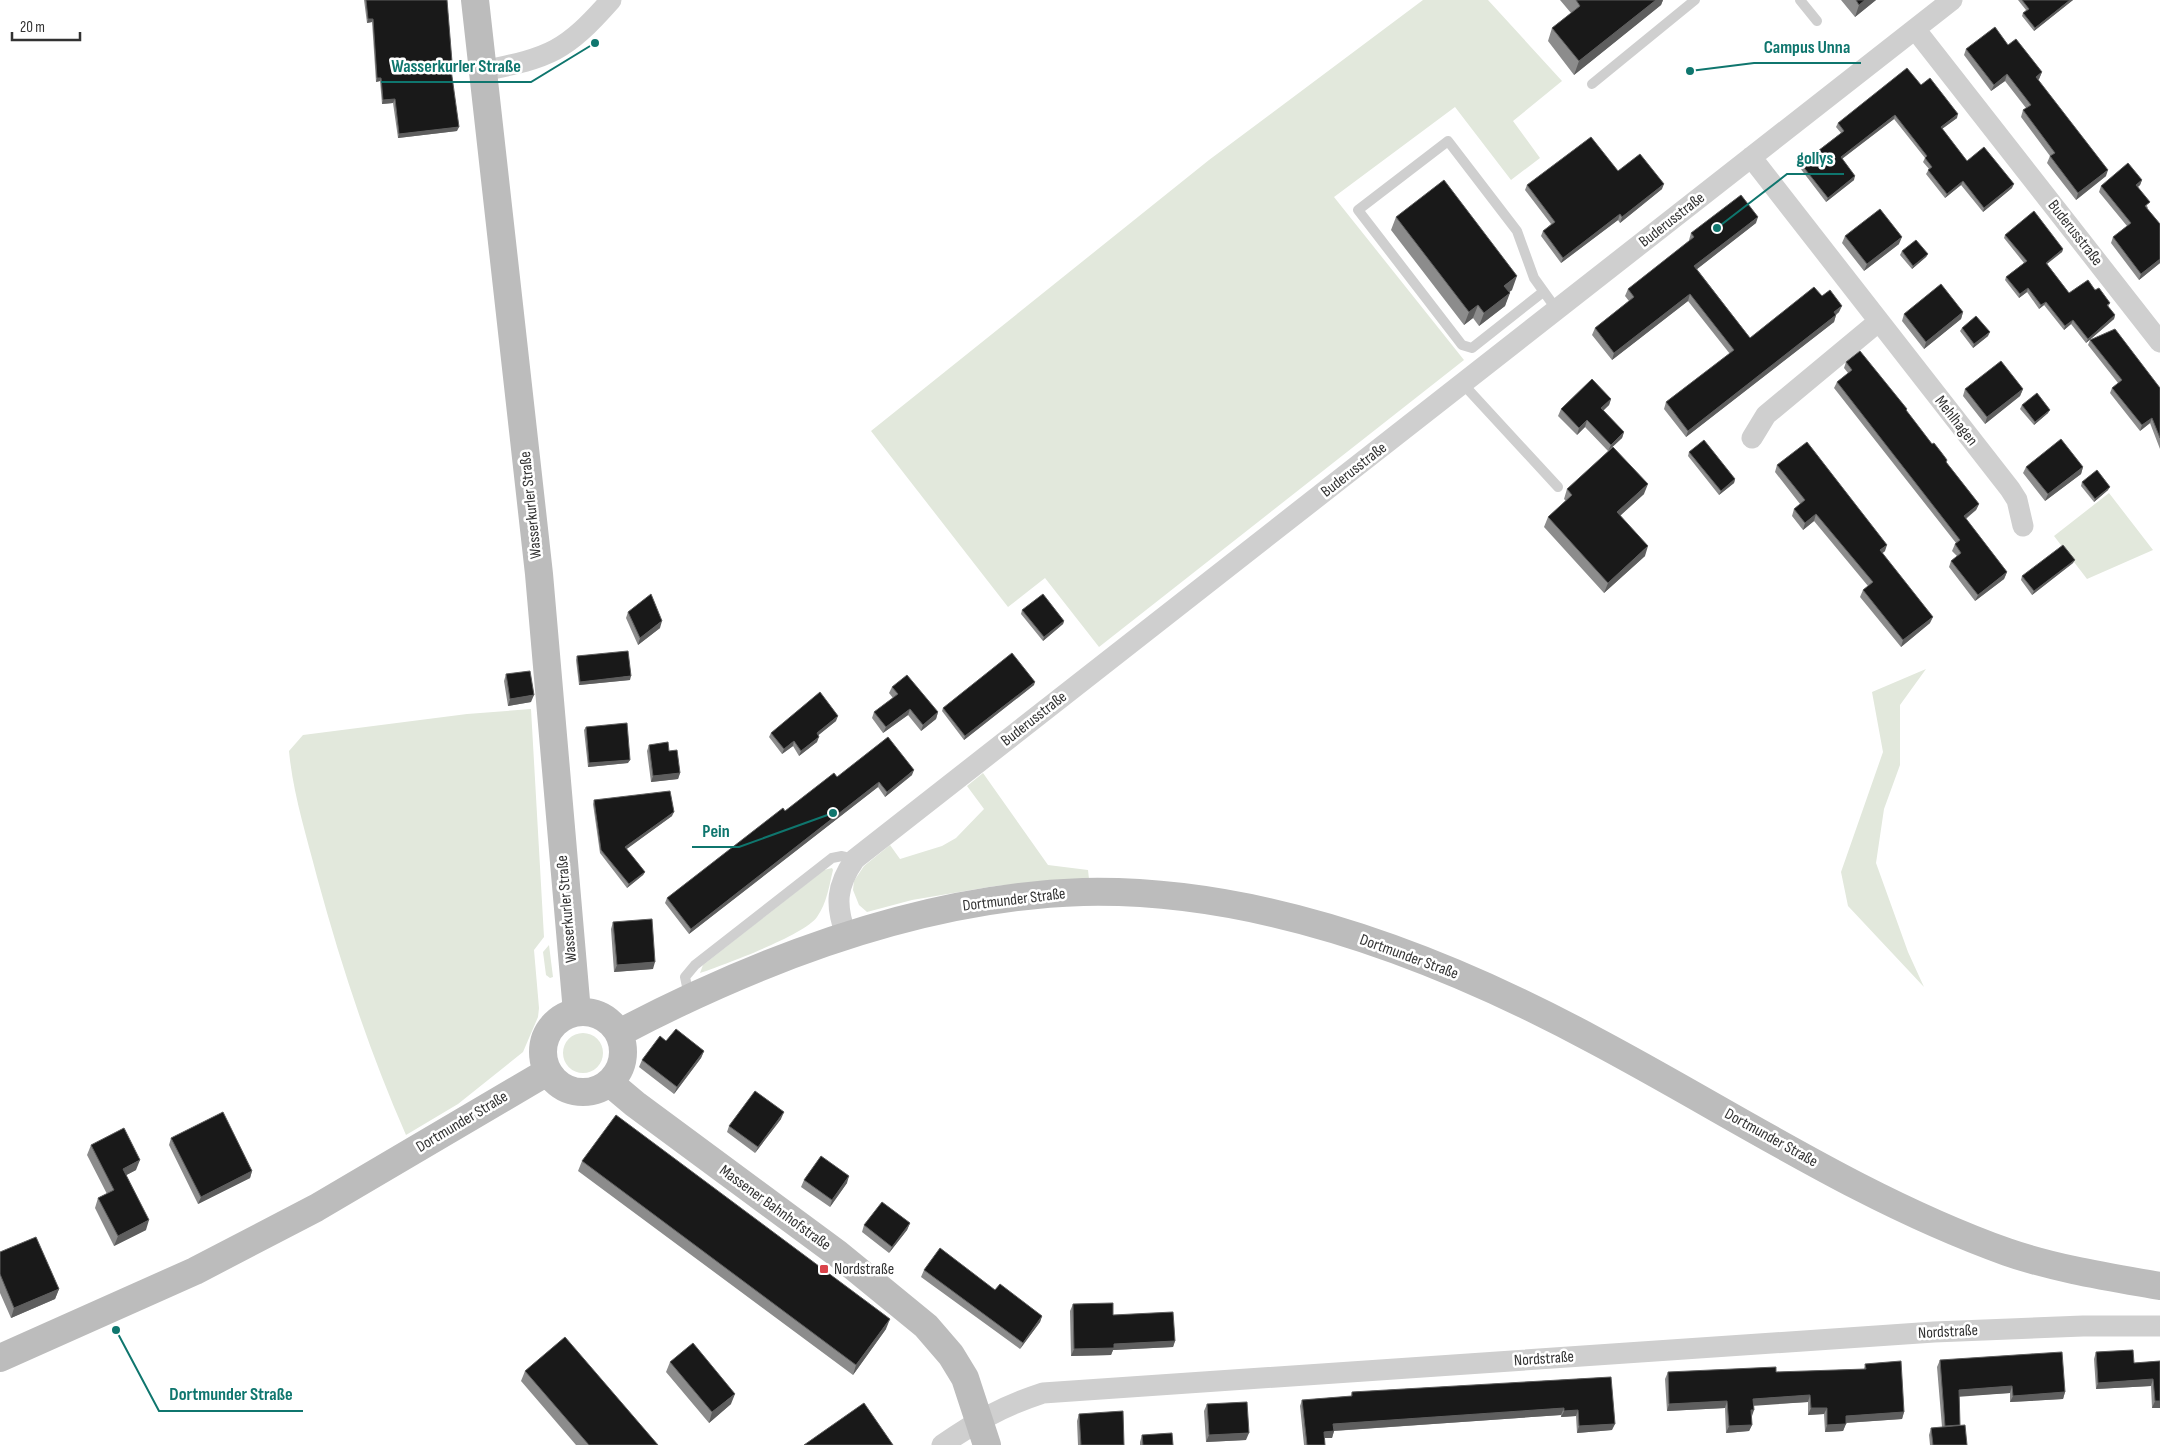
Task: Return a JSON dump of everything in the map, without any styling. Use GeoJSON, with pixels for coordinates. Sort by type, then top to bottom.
{"type":"FeatureCollection","features":[{"type":"Feature","properties":{"kind":"main road","name":"Wasserkurler Straße"},"geometry":{"type":"LineString","coordinates":[[475,0],[541,592],[577,1012]]}},
{"type":"Feature","properties":{"kind":"main road","name":"Dortmunder Straße"},"geometry":{"type":"LineString","coordinates":[[619,1033],[785,958],[846,935],[939,910],[1008,898],[1084,892],[1171,896],[1252,908],[1312,924],[1460,974],[1592,1038],[1788,1149],[1906,1210],[2008,1252],[2093,1275],[2160,1286]]}},
{"type":"Feature","properties":{"kind":"main road"},"geometry":{"type":"LineString","coordinates":[[577,1012],[593,1013],[608,1020],[619,1033],[623,1044],[624,1057],[617,1075],[610,1083],[589,1093],[573,1092],[558,1085],[547,1072],[542,1057],[544,1042],[550,1028],[562,1017],[577,1012]]}},
{"type":"Feature","properties":{"kind":"main road","name":"Dortmunder Straße"},"geometry":{"type":"LineString","coordinates":[[0,1358],[195,1271],[299,1217],[547,1072]]}},
{"type":"Feature","properties":{"kind":"main road","name":"Massener Bahnhofstraße"},"geometry":{"type":"LineString","coordinates":[[610,1083],[643,1110],[838,1254],[926,1326],[951,1355],[965,1378],[988,1445]]}},
{"type":"Feature","properties":{"kind":"street"},"geometry":{"type":"LineString","coordinates":[[484,71],[535,60],[552,53],[584,31],[611,0]]}},
{"type":"Feature","properties":{"kind":"street","name":"Buderusstraße"},"geometry":{"type":"LineString","coordinates":[[846,935],[839,915],[839,894],[844,875],[855,859],[1952,0]]}},
{"type":"Feature","properties":{"kind":"street","name":"Buderusstraße"},"geometry":{"type":"LineString","coordinates":[[1915,29],[2160,342]]}},
{"type":"Feature","properties":{"kind":"street","name":"Mehlhagen"},"geometry":{"type":"LineString","coordinates":[[1752,157],[1878,322],[2010,489],[2017,500],[2023,526]]}},
{"type":"Feature","properties":{"kind":"street"},"geometry":{"type":"LineString","coordinates":[[1752,438],[1766,415],[1878,322]]}},
{"type":"Feature","properties":{"kind":"street","name":"Nordstraße"},"geometry":{"type":"LineString","coordinates":[[942,1445],[980,1419],[1015,1402],[1043,1393],[1934,1332],[2083,1326],[2160,1326]]}},
{"type":"Feature","properties":{"kind":"lane"},"geometry":{"type":"LineString","coordinates":[[1592,84],[1695,0]]}},
{"type":"Feature","properties":{"kind":"lane"},"geometry":{"type":"LineString","coordinates":[[1800,0],[1817,21]]}},
{"type":"Feature","properties":{"kind":"lane"},"geometry":{"type":"LineString","coordinates":[[1543,292],[1472,348],[1462,345],[1358,210],[1448,140],[1517,231],[1534,278],[1557,310]]}},
{"type":"Feature","properties":{"kind":"lane"},"geometry":{"type":"LineString","coordinates":[[1463,384],[1558,487]]}},
{"type":"Feature","properties":{"kind":"lane"},"geometry":{"type":"LineString","coordinates":[[689,1000],[685,977],[695,966],[832,858],[842,856],[855,859]]}},
{"type":"Feature","properties":{"kind":"shaded area"},"geometry":{"type":"Polygon","coordinates":[[[1423,0],[1488,0],[1562,81],[1513,121],[1540,158],[1511,180],[1455,107],[1334,197],[1464,360],[1099,647],[1045,578],[1008,607],[871,431],[1209,160],[1423,0]]]}},
{"type":"Feature","properties":{"kind":"shaded area"},"geometry":{"type":"Polygon","coordinates":[[[2109,493],[2153,550],[2087,579],[2054,536],[2109,493]]]}},
{"type":"Feature","properties":{"kind":"shaded area"},"geometry":{"type":"Polygon","coordinates":[[[1926,669],[1900,705],[1900,765],[1884,809],[1876,863],[1908,952],[1924,987],[1848,906],[1841,872],[1883,752],[1872,692],[1926,669]]]}},
{"type":"Feature","properties":{"kind":"shaded area"},"geometry":{"type":"Polygon","coordinates":[[[531,709],[544,937],[534,950],[539,1008],[538,1017],[523,1052],[458,1104],[406,1135],[368,1040],[336,943],[300,814],[289,751],[303,735],[467,714],[531,709]]]}},
{"type":"Feature","properties":{"kind":"shaded area"},"geometry":{"type":"Polygon","coordinates":[[[983,773],[1048,865],[1088,870],[1089,879],[995,886],[912,900],[867,912],[859,905],[853,890],[854,881],[864,866],[890,845],[900,859],[942,846],[956,838],[984,809],[967,786],[983,773]]]}},
{"type":"Feature","properties":{"kind":"shaded area"},"geometry":{"type":"Polygon","coordinates":[[[832,868],[829,888],[823,906],[817,917],[809,924],[780,941],[700,973],[703,965],[824,870],[832,868]]]}},
{"type":"Feature","properties":{"kind":"shaded area"},"geometry":{"type":"Polygon","coordinates":[[[549,945],[553,977],[550,978],[546,975],[543,952],[549,945]]]}},
{"type":"Feature","properties":{"kind":"shaded area"},"geometry":{"type":"Polygon","coordinates":[[[583,1033],[597,1039],[603,1053],[597,1067],[583,1073],[569,1067],[563,1053],[569,1039],[583,1033]]]}},
{"type":"Feature","properties":{"kind":"building"},"geometry":{"type":"Polygon","coordinates":[[[366,0],[447,0],[452,62],[450,62],[459,127],[399,134],[395,99],[383,100],[381,78],[377,78],[373,19],[368,19],[366,0]]]}},
{"type":"Feature","properties":{"kind":"building"},"geometry":{"type":"Polygon","coordinates":[[[1576,0],[1656,0],[1579,61],[1552,28],[1580,6],[1576,0]]]}},
{"type":"Feature","properties":{"kind":"building"},"geometry":{"type":"Polygon","coordinates":[[[1856,0],[1865,0],[1859,5],[1856,0]]]}},
{"type":"Feature","properties":{"kind":"building"},"geometry":{"type":"Polygon","coordinates":[[[2022,0],[2070,0],[2035,28],[2023,13],[2029,9],[2022,0]]]}},
{"type":"Feature","properties":{"kind":"building"},"geometry":{"type":"Polygon","coordinates":[[[1995,27],[2008,45],[2016,39],[2042,72],[2036,77],[2108,170],[2078,193],[2050,156],[2055,153],[2023,110],[2031,105],[2007,74],[1994,85],[1966,49],[1995,27]]]}},
{"type":"Feature","properties":{"kind":"building"},"geometry":{"type":"Polygon","coordinates":[[[1907,68],[1921,85],[1930,78],[1958,114],[1941,127],[1967,161],[1984,147],[2014,184],[1984,208],[1963,181],[1947,194],[1928,170],[1932,167],[1925,158],[1927,156],[1895,115],[1841,157],[1855,176],[1828,198],[1801,164],[1844,131],[1838,123],[1907,68]]]}},
{"type":"Feature","properties":{"kind":"building"},"geometry":{"type":"Polygon","coordinates":[[[1591,137],[1618,171],[1640,154],[1664,184],[1622,217],[1620,214],[1563,258],[1543,231],[1555,222],[1527,185],[1591,137]]]}},
{"type":"Feature","properties":{"kind":"building"},"geometry":{"type":"Polygon","coordinates":[[[2128,163],[2142,180],[2136,185],[2150,202],[2145,206],[2160,224],[2160,259],[2141,274],[2113,237],[2131,223],[2101,186],[2128,163]]]}},
{"type":"Feature","properties":{"kind":"building"},"geometry":{"type":"Polygon","coordinates":[[[1444,180],[1517,276],[1504,286],[1510,293],[1484,313],[1478,305],[1469,312],[1396,217],[1444,180]]]}},
{"type":"Feature","properties":{"kind":"building"},"geometry":{"type":"Polygon","coordinates":[[[1741,195],[1758,217],[1694,266],[1750,338],[1814,287],[1822,296],[1830,290],[1842,306],[1834,312],[1836,315],[1688,431],[1666,402],[1734,350],[1690,294],[1614,353],[1595,328],[1634,297],[1628,289],[1694,237],[1691,233],[1741,195]]]}},
{"type":"Feature","properties":{"kind":"building"},"geometry":{"type":"Polygon","coordinates":[[[1880,209],[1902,237],[1867,264],[1845,236],[1880,209]]]}},
{"type":"Feature","properties":{"kind":"building"},"geometry":{"type":"Polygon","coordinates":[[[2034,211],[2063,249],[2046,263],[2069,293],[2088,280],[2095,290],[2099,288],[2110,303],[2107,305],[2115,315],[2088,339],[2073,320],[2065,326],[2046,302],[2041,305],[2028,288],[2020,294],[2006,277],[2027,261],[2005,235],[2034,211]]]}},
{"type":"Feature","properties":{"kind":"building"},"geometry":{"type":"Polygon","coordinates":[[[1916,240],[1928,254],[1913,266],[1902,251],[1916,240]]]}},
{"type":"Feature","properties":{"kind":"building"},"geometry":{"type":"Polygon","coordinates":[[[1941,284],[1963,312],[1926,342],[1904,314],[1941,284]]]}},
{"type":"Feature","properties":{"kind":"building"},"geometry":{"type":"Polygon","coordinates":[[[1976,316],[1990,332],[1974,344],[1962,328],[1976,316]]]}},
{"type":"Feature","properties":{"kind":"building"},"geometry":{"type":"Polygon","coordinates":[[[2115,329],[2160,388],[2160,438],[2152,418],[2142,425],[2112,388],[2122,380],[2090,340],[2115,329]]]}},
{"type":"Feature","properties":{"kind":"building"},"geometry":{"type":"Polygon","coordinates":[[[1860,351],[1907,409],[1932,444],[1934,443],[1947,460],[1946,462],[1979,504],[1964,516],[2007,572],[1978,595],[1951,561],[1961,553],[1955,544],[1960,540],[1837,382],[1852,370],[1846,362],[1860,351]]]}},
{"type":"Feature","properties":{"kind":"building"},"geometry":{"type":"Polygon","coordinates":[[[2001,361],[2023,389],[1987,417],[1965,389],[2001,361]]]}},
{"type":"Feature","properties":{"kind":"building"},"geometry":{"type":"Polygon","coordinates":[[[1592,379],[1611,399],[1601,408],[1624,432],[1611,445],[1587,420],[1579,428],[1561,409],[1592,379]]]}},
{"type":"Feature","properties":{"kind":"building"},"geometry":{"type":"Polygon","coordinates":[[[2037,393],[2050,410],[2035,422],[2022,405],[2037,393]]]}},
{"type":"Feature","properties":{"kind":"building"},"geometry":{"type":"Polygon","coordinates":[[[2061,439],[2083,467],[2048,494],[2026,467],[2061,439]]]}},
{"type":"Feature","properties":{"kind":"building"},"geometry":{"type":"Polygon","coordinates":[[[1704,440],[1735,479],[1721,491],[1689,452],[1704,440]]]}},
{"type":"Feature","properties":{"kind":"building"},"geometry":{"type":"Polygon","coordinates":[[[1807,442],[1887,545],[1880,550],[1933,617],[1903,640],[1863,590],[1873,582],[1816,514],[1805,523],[1794,509],[1805,500],[1777,465],[1807,442]]]}},
{"type":"Feature","properties":{"kind":"building"},"geometry":{"type":"Polygon","coordinates":[[[1613,447],[1648,484],[1617,512],[1648,546],[1608,583],[1548,517],[1572,495],[1567,489],[1613,447]]]}},
{"type":"Feature","properties":{"kind":"building"},"geometry":{"type":"Polygon","coordinates":[[[2097,470],[2110,487],[2095,499],[2082,482],[2097,470]]]}},
{"type":"Feature","properties":{"kind":"building"},"geometry":{"type":"Polygon","coordinates":[[[2063,545],[2075,560],[2034,591],[2022,576],[2063,545]]]}},
{"type":"Feature","properties":{"kind":"building"},"geometry":{"type":"Polygon","coordinates":[[[651,594],[662,621],[640,638],[628,612],[651,594]]]}},
{"type":"Feature","properties":{"kind":"building"},"geometry":{"type":"Polygon","coordinates":[[[1043,594],[1064,621],[1044,637],[1022,610],[1043,594]]]}},
{"type":"Feature","properties":{"kind":"building"},"geometry":{"type":"Polygon","coordinates":[[[628,651],[631,676],[580,682],[577,656],[628,651]]]}},
{"type":"Feature","properties":{"kind":"building"},"geometry":{"type":"Polygon","coordinates":[[[1012,653],[1035,682],[965,736],[943,708],[1012,653]]]}},
{"type":"Feature","properties":{"kind":"building"},"geometry":{"type":"Polygon","coordinates":[[[530,671],[534,695],[510,699],[506,674],[530,671]]]}},
{"type":"Feature","properties":{"kind":"building"},"geometry":{"type":"Polygon","coordinates":[[[907,675],[938,712],[923,725],[910,709],[886,727],[874,712],[898,694],[892,687],[907,675]]]}},
{"type":"Feature","properties":{"kind":"building"},"geometry":{"type":"Polygon","coordinates":[[[820,692],[838,716],[817,733],[819,737],[801,751],[794,741],[784,749],[771,733],[820,692]]]}},
{"type":"Feature","properties":{"kind":"building"},"geometry":{"type":"Polygon","coordinates":[[[627,723],[630,760],[589,763],[586,727],[627,723]]]}},
{"type":"Feature","properties":{"kind":"building"},"geometry":{"type":"Polygon","coordinates":[[[888,737],[914,770],[887,792],[879,782],[691,929],[667,898],[783,808],[785,811],[834,773],[837,777],[888,737]]]}},
{"type":"Feature","properties":{"kind":"building"},"geometry":{"type":"Polygon","coordinates":[[[668,742],[669,751],[677,750],[680,773],[653,776],[649,745],[668,742]]]}},
{"type":"Feature","properties":{"kind":"building"},"geometry":{"type":"Polygon","coordinates":[[[670,791],[674,812],[625,847],[645,872],[629,884],[601,850],[594,800],[670,791]]]}},
{"type":"Feature","properties":{"kind":"building"},"geometry":{"type":"Polygon","coordinates":[[[652,919],[655,962],[617,965],[613,922],[652,919]]]}},
{"type":"Feature","properties":{"kind":"building"},"geometry":{"type":"Polygon","coordinates":[[[676,1029],[704,1051],[677,1087],[642,1060],[660,1036],[666,1041],[676,1029]]]}},
{"type":"Feature","properties":{"kind":"building"},"geometry":{"type":"Polygon","coordinates":[[[755,1091],[784,1112],[758,1147],[729,1126],[755,1091]]]}},
{"type":"Feature","properties":{"kind":"building"},"geometry":{"type":"Polygon","coordinates":[[[223,1112],[252,1171],[201,1197],[171,1138],[223,1112]]]}},
{"type":"Feature","properties":{"kind":"building"},"geometry":{"type":"Polygon","coordinates":[[[616,1115],[890,1319],[856,1365],[582,1161],[616,1115]]]}},
{"type":"Feature","properties":{"kind":"building"},"geometry":{"type":"Polygon","coordinates":[[[124,1128],[140,1160],[123,1169],[149,1220],[118,1236],[98,1198],[114,1190],[91,1145],[124,1128]]]}},
{"type":"Feature","properties":{"kind":"building"},"geometry":{"type":"Polygon","coordinates":[[[821,1156],[849,1176],[832,1200],[804,1180],[821,1156]]]}},
{"type":"Feature","properties":{"kind":"building"},"geometry":{"type":"Polygon","coordinates":[[[882,1202],[910,1223],[892,1247],[864,1225],[882,1202]]]}},
{"type":"Feature","properties":{"kind":"building"},"geometry":{"type":"Polygon","coordinates":[[[36,1237],[59,1289],[14,1308],[0,1274],[0,1252],[36,1237]]]}},
{"type":"Feature","properties":{"kind":"building"},"geometry":{"type":"Polygon","coordinates":[[[940,1248],[995,1290],[1000,1284],[1042,1316],[1023,1343],[924,1270],[940,1248]]]}},
{"type":"Feature","properties":{"kind":"building"},"geometry":{"type":"Polygon","coordinates":[[[1113,1303],[1113,1315],[1173,1312],[1175,1341],[1114,1344],[1114,1348],[1074,1349],[1073,1304],[1113,1303]]]}},
{"type":"Feature","properties":{"kind":"building"},"geometry":{"type":"Polygon","coordinates":[[[565,1337],[658,1445],[589,1445],[525,1371],[565,1337]]]}},
{"type":"Feature","properties":{"kind":"building"},"geometry":{"type":"Polygon","coordinates":[[[693,1343],[735,1394],[712,1412],[670,1362],[693,1343]]]}},
{"type":"Feature","properties":{"kind":"building"},"geometry":{"type":"Polygon","coordinates":[[[2133,1350],[2134,1363],[2160,1361],[2160,1401],[2155,1401],[2153,1379],[2098,1383],[2096,1352],[2133,1350]]]}},
{"type":"Feature","properties":{"kind":"building"},"geometry":{"type":"Polygon","coordinates":[[[2062,1352],[2065,1392],[2013,1396],[2012,1386],[1959,1390],[1960,1425],[1945,1426],[1940,1360],[2062,1352]]]}},
{"type":"Feature","properties":{"kind":"building"},"geometry":{"type":"Polygon","coordinates":[[[1901,1361],[1904,1412],[1846,1416],[1846,1424],[1827,1425],[1827,1408],[1811,1408],[1810,1395],[1753,1399],[1754,1410],[1751,1410],[1752,1425],[1729,1426],[1727,1401],[1669,1404],[1668,1372],[1776,1367],[1776,1372],[1866,1369],[1865,1364],[1901,1361]]]}},
{"type":"Feature","properties":{"kind":"building"},"geometry":{"type":"Polygon","coordinates":[[[1611,1377],[1615,1424],[1579,1426],[1578,1410],[1564,1411],[1564,1408],[1333,1424],[1334,1431],[1324,1432],[1325,1445],[1307,1445],[1302,1400],[1352,1396],[1352,1392],[1611,1377]]]}},
{"type":"Feature","properties":{"kind":"building"},"geometry":{"type":"Polygon","coordinates":[[[1247,1402],[1249,1433],[1209,1435],[1207,1404],[1247,1402]]]}},
{"type":"Feature","properties":{"kind":"building"},"geometry":{"type":"Polygon","coordinates":[[[864,1403],[893,1445],[804,1445],[864,1403]]]}},
{"type":"Feature","properties":{"kind":"building"},"geometry":{"type":"Polygon","coordinates":[[[1123,1411],[1124,1445],[1081,1445],[1079,1414],[1123,1411]]]}},
{"type":"Feature","properties":{"kind":"building"},"geometry":{"type":"Polygon","coordinates":[[[1965,1425],[1967,1445],[1933,1445],[1931,1428],[1965,1425]]]}},
{"type":"Feature","properties":{"kind":"building"},"geometry":{"type":"Polygon","coordinates":[[[1172,1433],[1173,1445],[1143,1445],[1142,1435],[1172,1433]]]}},
{"type":"Feature","properties":{"kind":"place","name":"Wasserkurler Straße"},"geometry":{"type":"Point","coordinates":[595,43]}},
{"type":"Feature","properties":{"kind":"place","name":"Campus Unna"},"geometry":{"type":"Point","coordinates":[1690,71]}},
{"type":"Feature","properties":{"kind":"place","name":"gollys"},"geometry":{"type":"Point","coordinates":[1717,228]}},
{"type":"Feature","properties":{"kind":"place","name":"Pein"},"geometry":{"type":"Point","coordinates":[833,813]}},
{"type":"Feature","properties":{"kind":"place","name":"Nordstraße"},"geometry":{"type":"Point","coordinates":[824,1269]}},
{"type":"Feature","properties":{"kind":"place","name":"Dortmunder Straße"},"geometry":{"type":"Point","coordinates":[116,1330]}}]}
